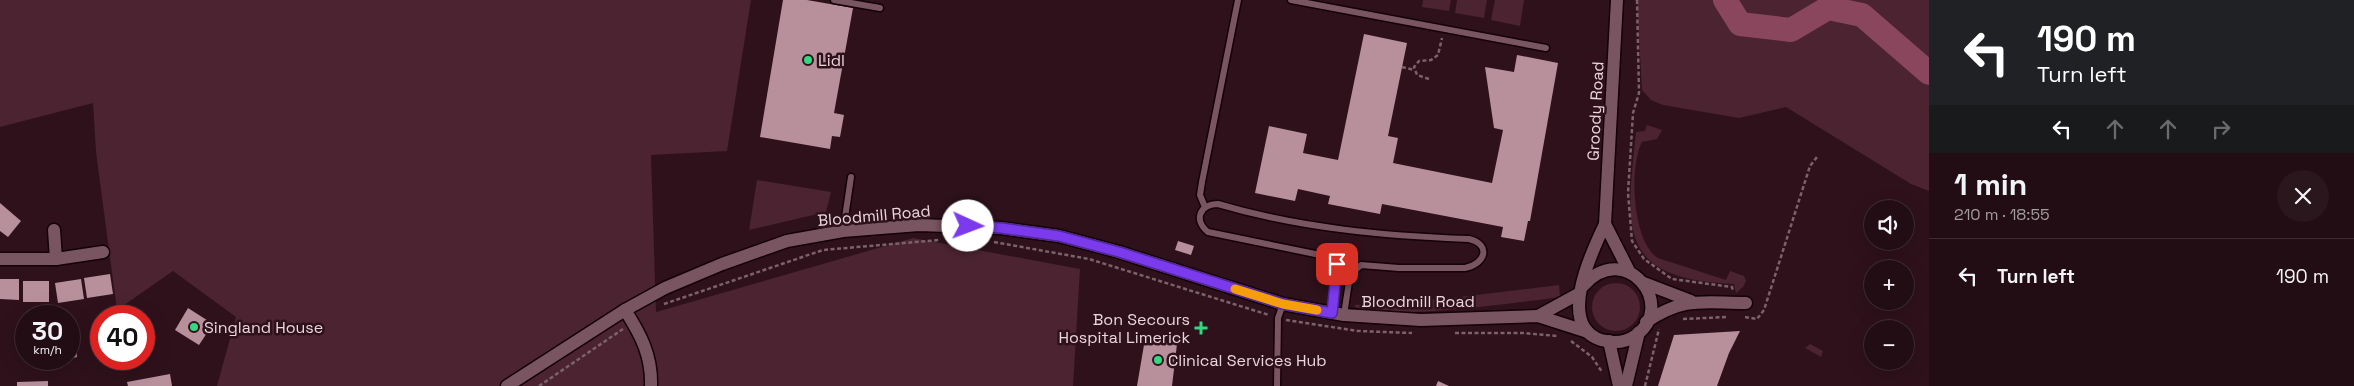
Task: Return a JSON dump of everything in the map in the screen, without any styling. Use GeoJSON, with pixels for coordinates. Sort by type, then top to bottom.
{"type":"FeatureCollection","features":[{"type":"Feature","properties":{"kind":"street","name":"Groody Road"},"geometry":{"type":"LineString","coordinates":[[1606,224],[1617,0]]}},
{"type":"Feature","properties":{"kind":"street"},"geometry":{"type":"LineString","coordinates":[[1606,224],[1630,273]]}},
{"type":"Feature","properties":{"kind":"street"},"geometry":{"type":"LineString","coordinates":[[1588,332],[1581,322],[1578,310],[1593,249],[1606,224]]}},
{"type":"Feature","properties":{"kind":"street","name":"Bloodmill Road"},"geometry":{"type":"LineString","coordinates":[[507,386],[625,310],[665,288],[722,264],[787,241],[843,230],[918,225],[1001,228],[1059,236],[1119,252],[1283,304],[1338,314],[1422,320],[1538,316]]}},
{"type":"Feature","properties":{"kind":"street"},"geometry":{"type":"LineString","coordinates":[[54,230],[56,259]]}},
{"type":"Feature","properties":{"kind":"street"},"geometry":{"type":"LineString","coordinates":[[0,259],[56,259],[103,252]]}},
{"type":"Feature","properties":{"kind":"street"},"geometry":{"type":"LineString","coordinates":[[1538,316],[1582,289],[1591,277],[1601,271],[1613,269],[1630,273],[1644,283],[1691,302]]}},
{"type":"Feature","properties":{"kind":"street"},"geometry":{"type":"LineString","coordinates":[[1626,386],[1642,327],[1651,305],[1644,283]]}},
{"type":"Feature","properties":{"kind":"street"},"geometry":{"type":"LineString","coordinates":[[1538,316],[1588,332],[1599,339],[1609,342],[1623,341],[1664,310],[1691,302],[1746,303]]}},
{"type":"Feature","properties":{"kind":"street"},"geometry":{"type":"LineString","coordinates":[[625,310],[646,348],[650,361],[652,386]]}},
{"type":"Feature","properties":{"kind":"street"},"geometry":{"type":"LineString","coordinates":[[1609,342],[1619,386]]}},
{"type":"Feature","properties":{"kind":"lane"},"geometry":{"type":"LineString","coordinates":[[834,0],[880,8]]}},
{"type":"Feature","properties":{"kind":"lane"},"geometry":{"type":"LineString","coordinates":[[1205,207],[1200,195],[1202,182],[1238,0]]}},
{"type":"Feature","properties":{"kind":"lane"},"geometry":{"type":"LineString","coordinates":[[1291,0],[1546,48]]}},
{"type":"Feature","properties":{"kind":"lane"},"geometry":{"type":"LineString","coordinates":[[843,230],[851,177]]}},
{"type":"Feature","properties":{"kind":"lane"},"geometry":{"type":"LineString","coordinates":[[1218,204],[1331,227],[1383,235],[1469,239],[1476,241],[1484,251],[1482,258],[1472,266],[1465,268],[1399,268],[1361,264],[1350,275],[1338,314],[1338,269],[1334,260],[1325,256],[1208,232],[1203,228],[1199,218],[1205,207],[1218,204]]}},
{"type":"Feature","properties":{"kind":"lane"},"geometry":{"type":"LineString","coordinates":[[1277,386],[1278,318],[1283,304]]}},
{"type":"Feature","properties":{"kind":"path"},"geometry":{"type":"LineString","coordinates":[[1637,0],[1639,93],[1632,113],[1628,193],[1632,241],[1644,259],[1672,279]]}},
{"type":"Feature","properties":{"kind":"path"},"geometry":{"type":"LineString","coordinates":[[1414,70],[1419,61],[1431,60],[1438,55],[1441,51],[1441,38],[1455,36],[1456,31]]}},
{"type":"Feature","properties":{"kind":"path"},"geometry":{"type":"LineString","coordinates":[[1402,67],[1414,70],[1420,78],[1429,79]]}},
{"type":"Feature","properties":{"kind":"path"},"geometry":{"type":"LineString","coordinates":[[1741,317],[1758,320],[1764,310],[1810,166],[1817,157]]}},
{"type":"Feature","properties":{"kind":"path"},"geometry":{"type":"LineString","coordinates":[[657,308],[823,250],[941,240]]}},
{"type":"Feature","properties":{"kind":"path"},"geometry":{"type":"LineString","coordinates":[[988,241],[1089,260],[1278,318],[1358,331],[1420,333]]}},
{"type":"Feature","properties":{"kind":"path"},"geometry":{"type":"LineString","coordinates":[[1673,319],[1732,316]]}},
{"type":"Feature","properties":{"kind":"path"},"geometry":{"type":"LineString","coordinates":[[539,386],[633,322]]}},
{"type":"Feature","properties":{"kind":"path"},"geometry":{"type":"LineString","coordinates":[[1645,386],[1656,342],[1663,323]]}},
{"type":"Feature","properties":{"kind":"path"},"geometry":{"type":"LineString","coordinates":[[1448,333],[1523,333],[1563,337]]}},
{"type":"Feature","properties":{"kind":"shaded area"},"geometry":{"type":"Polygon","coordinates":[[[0,0],[751,0],[727,151],[651,155],[656,312],[913,238],[1080,269],[1073,386],[217,386],[236,317],[173,271],[124,305],[116,305],[96,152],[93,103],[0,127],[0,0]]]}},
{"type":"Feature","properties":{"kind":"shaded area"},"geometry":{"type":"Polygon","coordinates":[[[1423,0],[1451,0],[1449,11],[1422,7],[1423,0]]]}},
{"type":"Feature","properties":{"kind":"shaded area"},"geometry":{"type":"Polygon","coordinates":[[[1457,0],[1487,0],[1484,18],[1455,13],[1457,0]]]}},
{"type":"Feature","properties":{"kind":"shaded area"},"geometry":{"type":"Polygon","coordinates":[[[1495,0],[1524,0],[1520,26],[1491,20],[1495,0]]]}},
{"type":"Feature","properties":{"kind":"shaded area"},"geometry":{"type":"Polygon","coordinates":[[[1637,0],[1929,0],[1929,191],[1911,184],[1786,107],[1739,118],[1663,105],[1651,100],[1642,90],[1637,0]]]}},
{"type":"Feature","properties":{"kind":"shaded area"},"geometry":{"type":"Polygon","coordinates":[[[1647,125],[1662,130],[1657,139],[1642,142],[1635,168],[1635,203],[1638,221],[1649,249],[1658,258],[1726,280],[1730,271],[1744,276],[1746,281],[1743,287],[1736,293],[1734,284],[1696,280],[1668,272],[1648,259],[1637,242],[1632,221],[1630,196],[1632,166],[1636,132],[1645,131],[1647,125]]]}},
{"type":"Feature","properties":{"kind":"shaded area"},"geometry":{"type":"Polygon","coordinates":[[[757,180],[831,192],[826,212],[749,230],[757,180]]]}},
{"type":"Feature","properties":{"kind":"shaded area"},"geometry":{"type":"Polygon","coordinates":[[[1611,283],[1621,283],[1630,287],[1636,293],[1639,298],[1639,316],[1630,327],[1621,331],[1611,331],[1602,327],[1596,321],[1592,312],[1592,302],[1596,293],[1602,287],[1611,283]]]}},
{"type":"Feature","properties":{"kind":"shaded area"},"geometry":{"type":"Polygon","coordinates":[[[1559,285],[1560,296],[1554,298],[1482,307],[1416,312],[1387,312],[1365,310],[1354,305],[1451,298],[1559,285]]]}},
{"type":"Feature","properties":{"kind":"shaded area"},"geometry":{"type":"Polygon","coordinates":[[[1810,344],[1823,351],[1821,357],[1805,348],[1810,344]]]}},
{"type":"Feature","properties":{"kind":"building","name":"Lidl"},"geometry":{"type":"Polygon","coordinates":[[[783,0],[807,0],[853,8],[834,113],[844,115],[840,137],[832,136],[830,149],[760,137],[783,0]]]}},
{"type":"Feature","properties":{"kind":"building"},"geometry":{"type":"Polygon","coordinates":[[[1364,34],[1407,43],[1388,136],[1398,138],[1393,163],[1492,183],[1503,130],[1494,128],[1485,67],[1514,72],[1517,55],[1558,63],[1530,221],[1528,221],[1524,241],[1501,237],[1503,227],[1382,204],[1380,214],[1328,204],[1330,196],[1298,189],[1295,201],[1255,193],[1269,126],[1307,134],[1303,153],[1338,160],[1364,34]]]}},
{"type":"Feature","properties":{"kind":"building"},"geometry":{"type":"Polygon","coordinates":[[[0,203],[21,221],[8,237],[0,231],[0,203]]]}},
{"type":"Feature","properties":{"kind":"building"},"geometry":{"type":"Polygon","coordinates":[[[1178,241],[1194,246],[1191,255],[1175,250],[1178,241]]]}},
{"type":"Feature","properties":{"kind":"building"},"geometry":{"type":"Polygon","coordinates":[[[110,274],[113,294],[87,298],[84,278],[110,274]]]}},
{"type":"Feature","properties":{"kind":"building"},"geometry":{"type":"Polygon","coordinates":[[[0,279],[19,279],[19,300],[0,299],[0,279]]]}},
{"type":"Feature","properties":{"kind":"building"},"geometry":{"type":"Polygon","coordinates":[[[81,279],[84,299],[58,303],[55,283],[81,279]]]}},
{"type":"Feature","properties":{"kind":"building"},"geometry":{"type":"Polygon","coordinates":[[[23,281],[49,281],[49,302],[23,302],[23,281]]]}},
{"type":"Feature","properties":{"kind":"building","name":"Singland House"},"geometry":{"type":"Polygon","coordinates":[[[188,308],[213,324],[199,345],[175,330],[188,308]]]}},
{"type":"Feature","properties":{"kind":"building"},"geometry":{"type":"Polygon","coordinates":[[[1740,331],[1729,353],[1717,386],[1658,386],[1674,335],[1740,331]]]}},
{"type":"Feature","properties":{"kind":"building","name":"Clinical Services Hub"},"geometry":{"type":"Polygon","coordinates":[[[1145,339],[1177,344],[1172,386],[1137,386],[1145,339]]]}},
{"type":"Feature","properties":{"kind":"building"},"geometry":{"type":"Polygon","coordinates":[[[170,374],[172,386],[128,386],[127,382],[170,374]]]}},
{"type":"Feature","properties":{"kind":"building"},"geometry":{"type":"Polygon","coordinates":[[[48,381],[48,386],[17,386],[17,382],[48,381]]]}},
{"type":"Feature","properties":{"kind":"building"},"geometry":{"type":"Polygon","coordinates":[[[1438,381],[1449,386],[1436,386],[1438,381]]]}},
{"type":"Feature","properties":{"kind":"waterway"},"geometry":{"type":"LineString","coordinates":[[1725,0],[1740,24],[1791,30],[1828,8],[1862,15],[1929,73]]}},
{"type":"Feature","properties":{"kind":"slow traffic"},"geometry":{"type":"LineString","coordinates":[[1235,289],[1283,304],[1317,310]]}},
{"type":"Feature","properties":{"kind":"place","name":"Lidl"},"geometry":{"type":"Point","coordinates":[808,60]}},
{"type":"Feature","properties":{"kind":"place","name":"Singland House"},"geometry":{"type":"Point","coordinates":[194,327]}},
{"type":"Feature","properties":{"kind":"place","name":"Bon Secours Hospital Limerick"},"geometry":{"type":"Point","coordinates":[1201,328]}},
{"type":"Feature","properties":{"kind":"place","name":"Clinical Services Hub"},"geometry":{"type":"Point","coordinates":[1158,360]}},
{"type":"Feature","properties":{"kind":"route"},"geometry":{"type":"LineString","coordinates":[[968,226],[1001,228],[1059,236],[1119,252],[1283,304],[1332,313],[1338,269],[1337,264]]}}]}
